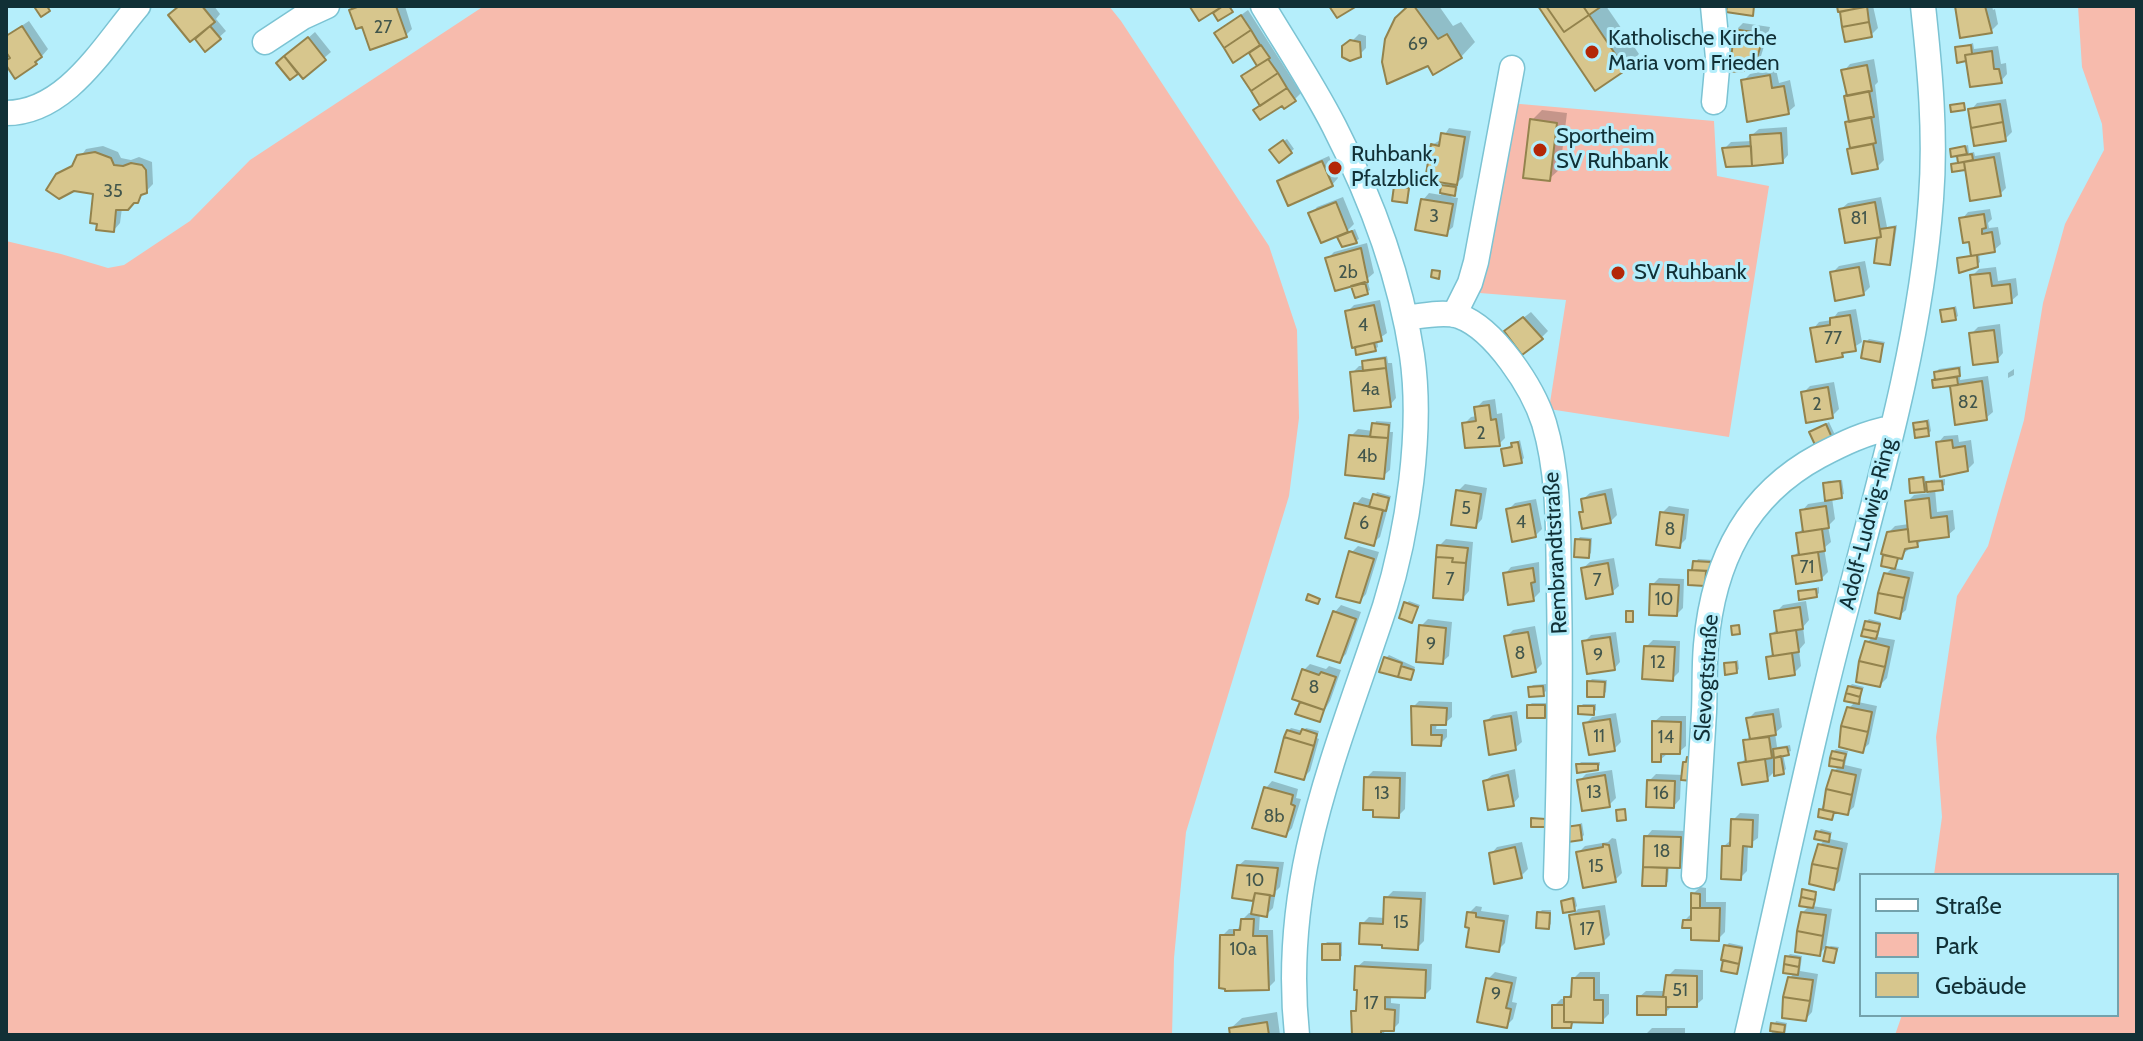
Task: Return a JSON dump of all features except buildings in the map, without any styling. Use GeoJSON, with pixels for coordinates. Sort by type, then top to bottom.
{"type":"FeatureCollection","features":[{"type":"Feature","properties":{"kind":"street"},"geometry":{"type":"LineString","coordinates":[[6,113],[22,113],[55,98],[77,79],[138,6]]}},
{"type":"Feature","properties":{"kind":"street"},"geometry":{"type":"LineString","coordinates":[[265,42],[303,17],[327,6]]}},
{"type":"Feature","properties":{"kind":"street"},"geometry":{"type":"LineString","coordinates":[[1263,6],[1323,106],[1385,248],[1405,318],[1412,357],[1415,408],[1408,506],[1399,555],[1333,754],[1310,840],[1295,925],[1292,967],[1297,1035]]}},
{"type":"Feature","properties":{"kind":"street"},"geometry":{"type":"LineString","coordinates":[[1713,6],[1718,58],[1714,102]]}},
{"type":"Feature","properties":{"kind":"street","name":"Adolf-Ludwig-Ring"},"geometry":{"type":"LineString","coordinates":[[1747,1035],[1826,688],[1908,362],[1931,200],[1932,101],[1923,6]]}},
{"type":"Feature","properties":{"kind":"street"},"geometry":{"type":"LineString","coordinates":[[1405,318],[1454,315],[1470,283],[1512,68]]}},
{"type":"Feature","properties":{"kind":"street","name":"Rembrandtstraße"},"geometry":{"type":"LineString","coordinates":[[1454,315],[1463,317],[1488,337],[1521,375],[1544,423],[1549,449],[1556,512],[1559,589],[1556,877]]}},
{"type":"Feature","properties":{"kind":"street","name":"Slevogtstraße"},"geometry":{"type":"LineString","coordinates":[[1694,876],[1706,645],[1716,585],[1725,561],[1749,516],[1783,479],[1852,440],[1892,428]]}},
{"type":"Feature","properties":{"kind":"green space"},"geometry":{"type":"Polygon","coordinates":[[[484,6],[1109,6],[1121,21],[1269,246],[1297,330],[1299,418],[1289,496],[1186,832],[1174,958],[1172,1035],[6,1035],[6,241],[108,268],[124,265],[190,221],[250,160],[484,6]]]}},
{"type":"Feature","properties":{"kind":"green space"},"geometry":{"type":"Polygon","coordinates":[[[2078,6],[2137,6],[2137,1035],[1895,1035],[1901,1017],[2119,1017],[2119,873],[1934,873],[1942,817],[1936,737],[1957,596],[1988,546],[2024,420],[2043,303],[2065,224],[2104,150],[2102,124],[2082,67],[2078,6]]]}},
{"type":"Feature","properties":{"kind":"green space","name":"SV Ruhbank"},"geometry":{"type":"Polygon","coordinates":[[[1509,103],[1714,121],[1717,176],[1769,186],[1729,437],[1549,409],[1566,300],[1480,293],[1509,103]]]}},
{"type":"Feature","properties":{"kind":"place","name":"Katholische Kirche Maria vom Frieden"},"geometry":{"type":"Point","coordinates":[1592,52]}},
{"type":"Feature","properties":{"kind":"place","name":"Sportheim SV Ruhbank"},"geometry":{"type":"Point","coordinates":[1540,150]}},
{"type":"Feature","properties":{"kind":"place","name":"Ruhbank, Pfalzblick"},"geometry":{"type":"Point","coordinates":[1335,168]}},
{"type":"Feature","properties":{"kind":"place","name":"SV Ruhbank"},"geometry":{"type":"Point","coordinates":[1618,273]}}]}
